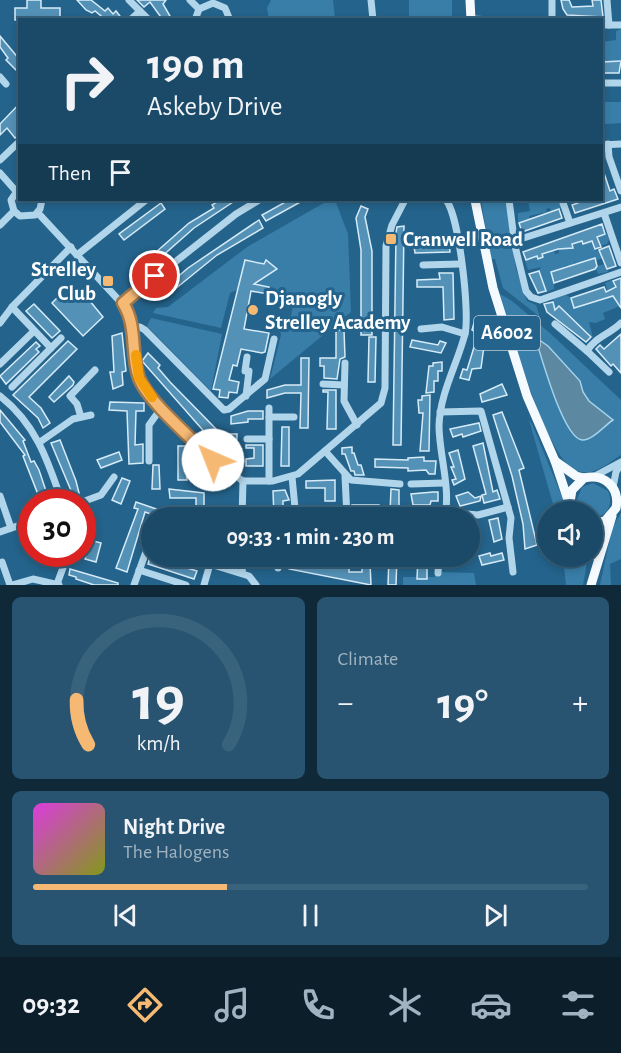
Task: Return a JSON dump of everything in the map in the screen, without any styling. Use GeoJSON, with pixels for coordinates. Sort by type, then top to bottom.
{"type":"FeatureCollection","features":[{"type":"Feature","properties":{"kind":"main road"},"geometry":{"type":"LineString","coordinates":[[470,0],[471,18]]}},
{"type":"Feature","properties":{"kind":"main road","name":"A6002"},"geometry":{"type":"LineString","coordinates":[[475,201],[493,288],[527,396],[555,461],[569,501]]}},
{"type":"Feature","properties":{"kind":"main road"},"geometry":{"type":"LineString","coordinates":[[555,461],[576,476],[605,480],[617,492],[615,513],[603,543]]}},
{"type":"Feature","properties":{"kind":"main road","name":"A6002"},"geometry":{"type":"LineString","coordinates":[[571,501],[572,490],[589,477]]}},
{"type":"Feature","properties":{"kind":"main road"},"geometry":{"type":"LineString","coordinates":[[591,585],[595,567]]}},
{"type":"Feature","properties":{"kind":"street"},"geometry":{"type":"LineString","coordinates":[[129,0],[147,18]]}},
{"type":"Feature","properties":{"kind":"street"},"geometry":{"type":"LineString","coordinates":[[190,0],[199,9]]}},
{"type":"Feature","properties":{"kind":"street"},"geometry":{"type":"LineString","coordinates":[[225,9],[230,0]]}},
{"type":"Feature","properties":{"kind":"street"},"geometry":{"type":"LineString","coordinates":[[371,0],[373,18]]}},
{"type":"Feature","properties":{"kind":"street"},"geometry":{"type":"LineString","coordinates":[[552,0],[552,18]]}},
{"type":"Feature","properties":{"kind":"street"},"geometry":{"type":"LineString","coordinates":[[606,0],[605,25],[621,25]]}},
{"type":"Feature","properties":{"kind":"street"},"geometry":{"type":"LineString","coordinates":[[196,18],[199,9],[213,3],[225,9],[229,18]]}},
{"type":"Feature","properties":{"kind":"street"},"geometry":{"type":"LineString","coordinates":[[132,18],[140,11]]}},
{"type":"Feature","properties":{"kind":"street"},"geometry":{"type":"LineString","coordinates":[[0,77],[6,84]]}},
{"type":"Feature","properties":{"kind":"street"},"geometry":{"type":"LineString","coordinates":[[603,83],[621,82]]}},
{"type":"Feature","properties":{"kind":"street"},"geometry":{"type":"LineString","coordinates":[[0,160],[18,143]]}},
{"type":"Feature","properties":{"kind":"street"},"geometry":{"type":"LineString","coordinates":[[621,144],[604,144],[621,191]]}},
{"type":"Feature","properties":{"kind":"street"},"geometry":{"type":"LineString","coordinates":[[0,173],[17,188],[11,200],[14,211],[23,217],[38,213]]}},
{"type":"Feature","properties":{"kind":"street"},"geometry":{"type":"LineString","coordinates":[[38,213],[42,201]]}},
{"type":"Feature","properties":{"kind":"street"},"geometry":{"type":"LineString","coordinates":[[77,255],[145,201]]}},
{"type":"Feature","properties":{"kind":"street"},"geometry":{"type":"LineString","coordinates":[[123,303],[236,214],[258,201]]}},
{"type":"Feature","properties":{"kind":"street"},"geometry":{"type":"LineString","coordinates":[[38,213],[123,303],[131,318],[139,378],[162,407],[213,460],[243,481],[269,481],[292,477],[374,412],[384,396],[386,246],[392,225],[404,201]]}},
{"type":"Feature","properties":{"kind":"street"},"geometry":{"type":"LineString","coordinates":[[445,507],[440,412],[446,387],[465,334],[467,310],[455,221],[446,201]]}},
{"type":"Feature","properties":{"kind":"street"},"geometry":{"type":"LineString","coordinates":[[509,201],[514,241],[526,291],[531,297],[540,300],[621,272]]}},
{"type":"Feature","properties":{"kind":"street"},"geometry":{"type":"LineString","coordinates":[[562,201],[570,223]]}},
{"type":"Feature","properties":{"kind":"street"},"geometry":{"type":"LineString","coordinates":[[514,241],[621,207]]}},
{"type":"Feature","properties":{"kind":"street"},"geometry":{"type":"LineString","coordinates":[[0,225],[14,211]]}},
{"type":"Feature","properties":{"kind":"street"},"geometry":{"type":"LineString","coordinates":[[604,213],[621,263]]}},
{"type":"Feature","properties":{"kind":"street"},"geometry":{"type":"LineString","coordinates":[[0,323],[12,307],[71,248]]}},
{"type":"Feature","properties":{"kind":"street"},"geometry":{"type":"LineString","coordinates":[[423,266],[460,264]]}},
{"type":"Feature","properties":{"kind":"street"},"geometry":{"type":"LineString","coordinates":[[12,307],[51,348]]}},
{"type":"Feature","properties":{"kind":"street"},"geometry":{"type":"LineString","coordinates":[[587,351],[593,342],[610,334],[621,323]]}},
{"type":"Feature","properties":{"kind":"street"},"geometry":{"type":"LineString","coordinates":[[555,324],[609,372]]}},
{"type":"Feature","properties":{"kind":"street"},"geometry":{"type":"LineString","coordinates":[[133,328],[140,327],[145,330],[220,409],[229,409],[266,379],[274,339]]}},
{"type":"Feature","properties":{"kind":"street"},"geometry":{"type":"LineString","coordinates":[[421,329],[442,327],[465,334]]}},
{"type":"Feature","properties":{"kind":"street"},"geometry":{"type":"LineString","coordinates":[[0,364],[34,331]]}},
{"type":"Feature","properties":{"kind":"street"},"geometry":{"type":"LineString","coordinates":[[12,387],[61,338]]}},
{"type":"Feature","properties":{"kind":"street"},"geometry":{"type":"LineString","coordinates":[[246,396],[249,372],[245,371],[247,357]]}},
{"type":"Feature","properties":{"kind":"street"},"geometry":{"type":"LineString","coordinates":[[345,363],[344,401],[357,425]]}},
{"type":"Feature","properties":{"kind":"street"},"geometry":{"type":"LineString","coordinates":[[81,417],[77,404],[70,396],[95,370]]}},
{"type":"Feature","properties":{"kind":"street"},"geometry":{"type":"LineString","coordinates":[[323,384],[344,385]]}},
{"type":"Feature","properties":{"kind":"street"},"geometry":{"type":"LineString","coordinates":[[2,400],[23,416],[40,442],[57,489]]}},
{"type":"Feature","properties":{"kind":"street"},"geometry":{"type":"LineString","coordinates":[[151,456],[149,425],[162,407]]}},
{"type":"Feature","properties":{"kind":"street"},"geometry":{"type":"LineString","coordinates":[[269,408],[269,481]]}},
{"type":"Feature","properties":{"kind":"street"},"geometry":{"type":"LineString","coordinates":[[440,412],[481,411],[512,518],[509,538],[513,572]]}},
{"type":"Feature","properties":{"kind":"street"},"geometry":{"type":"LineString","coordinates":[[40,442],[62,426],[81,417],[92,416]]}},
{"type":"Feature","properties":{"kind":"street"},"geometry":{"type":"LineString","coordinates":[[269,417],[294,417]]}},
{"type":"Feature","properties":{"kind":"street"},"geometry":{"type":"LineString","coordinates":[[247,439],[269,439]]}},
{"type":"Feature","properties":{"kind":"street"},"geometry":{"type":"LineString","coordinates":[[325,451],[345,476],[367,483],[400,484]]}},
{"type":"Feature","properties":{"kind":"street"},"geometry":{"type":"LineString","coordinates":[[589,477],[621,463]]}},
{"type":"Feature","properties":{"kind":"street"},"geometry":{"type":"LineString","coordinates":[[617,492],[616,472],[621,463]]}},
{"type":"Feature","properties":{"kind":"street"},"geometry":{"type":"LineString","coordinates":[[345,476],[347,507]]}},
{"type":"Feature","properties":{"kind":"street"},"geometry":{"type":"LineString","coordinates":[[96,497],[101,495],[114,477]]}},
{"type":"Feature","properties":{"kind":"street"},"geometry":{"type":"LineString","coordinates":[[292,477],[295,507]]}},
{"type":"Feature","properties":{"kind":"street"},"geometry":{"type":"LineString","coordinates":[[242,507],[243,481]]}},
{"type":"Feature","properties":{"kind":"street"},"geometry":{"type":"LineString","coordinates":[[411,484],[444,483]]}},
{"type":"Feature","properties":{"kind":"street"},"geometry":{"type":"LineString","coordinates":[[0,496],[11,528]]}},
{"type":"Feature","properties":{"kind":"street"},"geometry":{"type":"LineString","coordinates":[[480,514],[508,507]]}},
{"type":"Feature","properties":{"kind":"street"},"geometry":{"type":"LineString","coordinates":[[0,532],[18,526]]}},
{"type":"Feature","properties":{"kind":"street"},"geometry":{"type":"LineString","coordinates":[[2,562],[11,585],[29,579],[58,585],[64,567]]}},
{"type":"Feature","properties":{"kind":"street"},"geometry":{"type":"LineString","coordinates":[[204,585],[210,564],[242,573],[255,583]]}},
{"type":"Feature","properties":{"kind":"street"},"geometry":{"type":"LineString","coordinates":[[134,585],[141,565]]}},
{"type":"Feature","properties":{"kind":"street"},"geometry":{"type":"LineString","coordinates":[[242,567],[242,573]]}},
{"type":"Feature","properties":{"kind":"street"},"geometry":{"type":"LineString","coordinates":[[438,567],[438,573]]}},
{"type":"Feature","properties":{"kind":"street"},"geometry":{"type":"LineString","coordinates":[[139,570],[186,585]]}},
{"type":"Feature","properties":{"kind":"shaded area"},"geometry":{"type":"Polygon","coordinates":[[[271,0],[333,0],[335,18],[269,18],[267,8],[271,0]]]}},
{"type":"Feature","properties":{"kind":"shaded area"},"geometry":{"type":"Polygon","coordinates":[[[409,0],[452,0],[452,18],[409,18],[409,0]]]}},
{"type":"Feature","properties":{"kind":"shaded area"},"geometry":{"type":"Polygon","coordinates":[[[621,29],[621,67],[620,61],[603,62],[603,42],[616,40],[616,31],[621,29]]]}},
{"type":"Feature","properties":{"kind":"shaded area"},"geometry":{"type":"Polygon","coordinates":[[[603,102],[621,102],[621,123],[606,124],[603,121],[603,102]]]}},
{"type":"Feature","properties":{"kind":"shaded area"},"geometry":{"type":"Polygon","coordinates":[[[327,201],[335,201],[348,234],[351,312],[270,379],[280,331],[288,332],[294,300],[274,296],[275,288],[257,284],[276,268],[267,260],[263,266],[256,265],[256,261],[245,260],[237,290],[230,293],[221,328],[153,313],[156,308],[168,307],[247,247],[327,201]]]}},
{"type":"Feature","properties":{"kind":"shaded area"},"geometry":{"type":"Polygon","coordinates":[[[481,201],[506,201],[516,269],[527,301],[536,305],[540,317],[503,288],[495,259],[491,259],[481,201]]]}},
{"type":"Feature","properties":{"kind":"shaded area"},"geometry":{"type":"Polygon","coordinates":[[[528,201],[546,201],[547,203],[558,201],[562,208],[551,212],[550,208],[546,209],[547,212],[529,216],[530,219],[518,224],[518,213],[530,211],[528,201]]]}},
{"type":"Feature","properties":{"kind":"shaded area"},"geometry":{"type":"Polygon","coordinates":[[[598,232],[600,236],[607,234],[609,240],[607,244],[594,248],[596,251],[600,249],[603,258],[595,261],[597,266],[605,264],[608,272],[598,274],[592,259],[578,264],[574,262],[575,265],[565,266],[554,283],[554,289],[546,292],[539,270],[541,267],[528,270],[525,261],[537,256],[540,258],[542,254],[554,250],[555,254],[559,253],[558,248],[572,248],[573,244],[596,238],[598,232]]]}},
{"type":"Feature","properties":{"kind":"shaded area"},"geometry":{"type":"Polygon","coordinates":[[[612,280],[615,286],[609,290],[610,292],[616,290],[615,299],[618,304],[621,303],[620,306],[603,313],[605,319],[596,323],[589,322],[593,338],[559,306],[555,310],[553,299],[566,295],[571,298],[574,308],[609,296],[605,283],[612,280]]]}},
{"type":"Feature","properties":{"kind":"shaded area"},"geometry":{"type":"Polygon","coordinates":[[[500,294],[512,301],[551,334],[621,400],[621,455],[599,469],[587,472],[575,470],[564,460],[552,442],[530,390],[500,294]]]}},
{"type":"Feature","properties":{"kind":"shaded area"},"geometry":{"type":"Polygon","coordinates":[[[151,318],[222,334],[211,391],[147,326],[151,318]]]}},
{"type":"Feature","properties":{"kind":"shaded area"},"geometry":{"type":"Polygon","coordinates":[[[535,337],[548,346],[580,381],[589,401],[613,420],[590,438],[582,440],[575,436],[567,426],[535,337]]]}},
{"type":"Feature","properties":{"kind":"shaded area"},"geometry":{"type":"Polygon","coordinates":[[[529,420],[564,501],[552,501],[529,420]]]}},
{"type":"Feature","properties":{"kind":"shaded area"},"geometry":{"type":"Polygon","coordinates":[[[593,483],[608,491],[610,505],[603,514],[603,501],[576,501],[582,487],[593,483]]]}},
{"type":"Feature","properties":{"kind":"shaded area"},"geometry":{"type":"Polygon","coordinates":[[[621,513],[621,559],[610,564],[611,585],[600,585],[612,528],[621,513]]]}},
{"type":"Feature","properties":{"kind":"shaded area"},"geometry":{"type":"Polygon","coordinates":[[[564,567],[586,567],[583,585],[566,585],[564,567]]]}},
{"type":"Feature","properties":{"kind":"shaded area"},"geometry":{"type":"Polygon","coordinates":[[[440,572],[474,573],[476,585],[403,585],[403,577],[434,577],[440,572]]]}},
{"type":"Feature","properties":{"kind":"building"},"geometry":{"type":"Polygon","coordinates":[[[27,0],[41,0],[41,8],[60,8],[60,17],[15,20],[15,8],[27,8],[27,0]]]}},
{"type":"Feature","properties":{"kind":"building"},"geometry":{"type":"Polygon","coordinates":[[[77,0],[91,0],[105,11],[108,8],[113,14],[116,11],[121,18],[104,18],[95,11],[92,13],[77,0]]]}},
{"type":"Feature","properties":{"kind":"building"},"geometry":{"type":"Polygon","coordinates":[[[137,0],[166,0],[163,4],[170,16],[162,18],[150,2],[144,7],[137,0]]]}},
{"type":"Feature","properties":{"kind":"building"},"geometry":{"type":"Polygon","coordinates":[[[561,0],[569,0],[572,7],[593,6],[592,0],[601,0],[603,17],[567,15],[561,0]]]}},
{"type":"Feature","properties":{"kind":"building"},"geometry":{"type":"Polygon","coordinates":[[[0,36],[18,58],[18,72],[6,60],[8,58],[0,47],[0,36]]]}},
{"type":"Feature","properties":{"kind":"building"},"geometry":{"type":"Polygon","coordinates":[[[621,61],[619,73],[603,73],[603,62],[621,61]]]}},
{"type":"Feature","properties":{"kind":"building"},"geometry":{"type":"Polygon","coordinates":[[[18,105],[18,136],[15,138],[7,128],[0,135],[0,124],[18,105]]]}},
{"type":"Feature","properties":{"kind":"building"},"geometry":{"type":"Polygon","coordinates":[[[603,170],[610,191],[614,189],[618,199],[575,213],[572,205],[578,203],[577,201],[603,201],[603,170]]]}},
{"type":"Feature","properties":{"kind":"building"},"geometry":{"type":"Polygon","coordinates":[[[218,201],[234,201],[194,228],[143,273],[138,268],[189,223],[214,208],[212,205],[218,201]]]}},
{"type":"Feature","properties":{"kind":"building"},"geometry":{"type":"Polygon","coordinates":[[[287,201],[302,201],[266,221],[262,215],[287,201]]]}},
{"type":"Feature","properties":{"kind":"building"},"geometry":{"type":"Polygon","coordinates":[[[161,203],[165,209],[124,240],[119,234],[161,203]]]}},
{"type":"Feature","properties":{"kind":"building"},"geometry":{"type":"Polygon","coordinates":[[[361,206],[368,209],[365,217],[372,251],[372,335],[361,335],[361,250],[356,218],[361,206]]]}},
{"type":"Feature","properties":{"kind":"building"},"geometry":{"type":"Polygon","coordinates":[[[559,209],[562,218],[522,232],[519,223],[559,209]]]}},
{"type":"Feature","properties":{"kind":"building"},"geometry":{"type":"Polygon","coordinates":[[[259,220],[263,228],[217,255],[164,298],[160,292],[188,268],[259,220]]]}},
{"type":"Feature","properties":{"kind":"building"},"geometry":{"type":"Polygon","coordinates":[[[602,224],[605,234],[597,237],[601,247],[595,249],[592,241],[583,244],[582,241],[572,244],[573,248],[558,249],[542,254],[543,257],[538,259],[537,256],[526,260],[523,252],[602,224]]]}},
{"type":"Feature","properties":{"kind":"building"},"geometry":{"type":"Polygon","coordinates":[[[404,226],[401,445],[393,445],[396,233],[397,227],[404,226]]]}},
{"type":"Feature","properties":{"kind":"building"},"geometry":{"type":"Polygon","coordinates":[[[449,243],[450,252],[415,253],[414,246],[449,243]]]}},
{"type":"Feature","properties":{"kind":"building"},"geometry":{"type":"Polygon","coordinates":[[[609,246],[616,266],[607,269],[599,250],[609,246]]]}},
{"type":"Feature","properties":{"kind":"building"},"geometry":{"type":"Polygon","coordinates":[[[595,258],[597,266],[595,269],[554,283],[551,272],[595,258]]]}},
{"type":"Feature","properties":{"kind":"building"},"geometry":{"type":"Polygon","coordinates":[[[245,260],[264,264],[266,260],[277,269],[254,284],[269,287],[268,294],[251,291],[244,329],[269,333],[265,352],[241,349],[237,366],[233,365],[229,380],[239,382],[237,393],[229,392],[228,398],[219,397],[220,390],[213,389],[245,260]]]}},
{"type":"Feature","properties":{"kind":"building"},"geometry":{"type":"Polygon","coordinates":[[[539,271],[546,291],[538,293],[529,274],[539,271]]]}},
{"type":"Feature","properties":{"kind":"building"},"geometry":{"type":"Polygon","coordinates":[[[439,273],[453,273],[454,319],[444,320],[443,287],[417,287],[417,280],[440,279],[439,273]]]}},
{"type":"Feature","properties":{"kind":"building"},"geometry":{"type":"Polygon","coordinates":[[[621,278],[621,308],[613,296],[574,308],[571,298],[604,287],[606,292],[616,287],[613,281],[621,278]]]}},
{"type":"Feature","properties":{"kind":"building"},"geometry":{"type":"Polygon","coordinates":[[[80,289],[103,317],[83,336],[52,303],[59,296],[62,299],[69,293],[72,296],[80,289]]]}},
{"type":"Feature","properties":{"kind":"building"},"geometry":{"type":"Polygon","coordinates":[[[553,302],[555,310],[559,306],[591,337],[586,342],[547,312],[544,304],[553,302]]]}},
{"type":"Feature","properties":{"kind":"building"},"geometry":{"type":"Polygon","coordinates":[[[34,304],[60,331],[52,338],[26,311],[34,304]]]}},
{"type":"Feature","properties":{"kind":"building"},"geometry":{"type":"Polygon","coordinates":[[[474,323],[481,324],[484,331],[481,345],[484,346],[481,368],[472,369],[469,380],[460,378],[463,369],[467,370],[478,334],[472,330],[474,323]]]}},
{"type":"Feature","properties":{"kind":"building"},"geometry":{"type":"Polygon","coordinates":[[[336,330],[344,330],[345,357],[340,359],[337,379],[324,378],[324,366],[320,366],[320,358],[336,358],[336,330]]]}},
{"type":"Feature","properties":{"kind":"building"},"geometry":{"type":"Polygon","coordinates":[[[122,333],[126,371],[122,372],[123,385],[113,389],[110,372],[114,372],[112,336],[122,333]]]}},
{"type":"Feature","properties":{"kind":"building"},"geometry":{"type":"Polygon","coordinates":[[[621,334],[621,373],[613,364],[611,366],[596,349],[600,345],[604,349],[621,334]]]}},
{"type":"Feature","properties":{"kind":"building"},"geometry":{"type":"Polygon","coordinates":[[[369,337],[376,337],[375,382],[368,382],[369,337]]]}},
{"type":"Feature","properties":{"kind":"building"},"geometry":{"type":"Polygon","coordinates":[[[412,340],[438,345],[440,341],[446,343],[441,353],[410,347],[412,340]]]}},
{"type":"Feature","properties":{"kind":"building"},"geometry":{"type":"Polygon","coordinates":[[[68,341],[77,349],[29,397],[41,408],[50,423],[43,428],[38,418],[13,395],[68,341]]]}},
{"type":"Feature","properties":{"kind":"building"},"geometry":{"type":"Polygon","coordinates":[[[36,342],[40,346],[36,349],[39,352],[6,384],[0,376],[36,342]]]}},
{"type":"Feature","properties":{"kind":"building"},"geometry":{"type":"Polygon","coordinates":[[[148,353],[160,365],[158,368],[170,382],[216,429],[208,436],[142,361],[148,353]]]}},
{"type":"Feature","properties":{"kind":"building"},"geometry":{"type":"Polygon","coordinates":[[[301,358],[309,358],[308,428],[300,428],[301,393],[285,393],[267,398],[267,390],[285,385],[301,385],[301,358]]]}},
{"type":"Feature","properties":{"kind":"building"},"geometry":{"type":"Polygon","coordinates":[[[442,362],[442,371],[438,371],[438,381],[434,381],[434,392],[426,393],[429,366],[442,362]]]}},
{"type":"Feature","properties":{"kind":"building"},"geometry":{"type":"Polygon","coordinates":[[[69,376],[74,382],[73,385],[54,402],[49,397],[69,376]]]}},
{"type":"Feature","properties":{"kind":"building"},"geometry":{"type":"Polygon","coordinates":[[[502,384],[507,395],[482,402],[480,394],[502,384]]]}},
{"type":"Feature","properties":{"kind":"building"},"geometry":{"type":"Polygon","coordinates":[[[323,390],[336,390],[336,429],[327,429],[328,392],[323,392],[323,390]]]}},
{"type":"Feature","properties":{"kind":"building"},"geometry":{"type":"Polygon","coordinates":[[[430,395],[429,451],[420,451],[423,413],[419,413],[418,400],[422,400],[422,396],[430,395]]]}},
{"type":"Feature","properties":{"kind":"building"},"geometry":{"type":"Polygon","coordinates":[[[110,402],[144,403],[144,411],[136,411],[135,445],[143,444],[143,463],[129,464],[127,411],[109,410],[110,402]]]}},
{"type":"Feature","properties":{"kind":"building"},"geometry":{"type":"Polygon","coordinates":[[[0,410],[25,440],[23,441],[31,462],[34,461],[39,470],[45,489],[36,489],[23,456],[25,455],[0,422],[0,410]]]}},
{"type":"Feature","properties":{"kind":"building"},"geometry":{"type":"Polygon","coordinates":[[[248,411],[263,411],[263,419],[248,419],[248,422],[231,424],[231,416],[248,411]]]}},
{"type":"Feature","properties":{"kind":"building"},"geometry":{"type":"Polygon","coordinates":[[[502,412],[524,468],[519,470],[537,545],[525,549],[523,524],[512,476],[493,415],[502,412]]]}},
{"type":"Feature","properties":{"kind":"building"},"geometry":{"type":"Polygon","coordinates":[[[479,423],[481,431],[463,437],[462,434],[453,437],[450,429],[479,423]]]}},
{"type":"Feature","properties":{"kind":"building"},"geometry":{"type":"Polygon","coordinates":[[[282,427],[289,427],[289,466],[281,466],[282,427]]]}},
{"type":"Feature","properties":{"kind":"building"},"geometry":{"type":"Polygon","coordinates":[[[228,434],[237,434],[236,463],[228,462],[228,434]]]}},
{"type":"Feature","properties":{"kind":"building"},"geometry":{"type":"Polygon","coordinates":[[[60,440],[78,489],[70,489],[51,443],[60,440]]]}},
{"type":"Feature","properties":{"kind":"building"},"geometry":{"type":"Polygon","coordinates":[[[483,443],[493,492],[497,490],[500,499],[484,503],[482,495],[486,494],[473,446],[483,443]]]}},
{"type":"Feature","properties":{"kind":"building"},"geometry":{"type":"Polygon","coordinates":[[[246,445],[263,445],[263,466],[246,466],[246,459],[254,458],[254,448],[246,448],[246,445]]]}},
{"type":"Feature","properties":{"kind":"building"},"geometry":{"type":"Polygon","coordinates":[[[178,446],[186,446],[187,480],[178,480],[178,446]]]}},
{"type":"Feature","properties":{"kind":"building"},"geometry":{"type":"Polygon","coordinates":[[[352,447],[352,453],[358,465],[361,465],[364,475],[355,475],[354,471],[351,471],[345,454],[342,454],[342,448],[352,447]]]}},
{"type":"Feature","properties":{"kind":"building"},"geometry":{"type":"Polygon","coordinates":[[[458,450],[465,479],[454,485],[452,480],[456,479],[449,453],[458,450]]]}},
{"type":"Feature","properties":{"kind":"building"},"geometry":{"type":"Polygon","coordinates":[[[119,452],[122,460],[101,468],[97,460],[119,452]]]}},
{"type":"Feature","properties":{"kind":"building"},"geometry":{"type":"Polygon","coordinates":[[[424,457],[424,461],[436,461],[435,474],[429,474],[426,470],[408,471],[408,468],[375,467],[375,459],[408,460],[408,458],[424,457]]]}},
{"type":"Feature","properties":{"kind":"building"},"geometry":{"type":"Polygon","coordinates":[[[153,465],[159,465],[160,489],[152,489],[153,465]]]}},
{"type":"Feature","properties":{"kind":"building"},"geometry":{"type":"Polygon","coordinates":[[[122,478],[130,481],[121,504],[112,500],[122,478]]]}},
{"type":"Feature","properties":{"kind":"building"},"geometry":{"type":"Polygon","coordinates":[[[335,480],[335,501],[325,501],[325,488],[306,488],[306,481],[335,480]]]}},
{"type":"Feature","properties":{"kind":"building"},"geometry":{"type":"Polygon","coordinates":[[[169,489],[204,493],[204,507],[196,507],[196,498],[170,498],[169,489]]]}},
{"type":"Feature","properties":{"kind":"building"},"geometry":{"type":"Polygon","coordinates":[[[391,489],[399,490],[399,507],[390,507],[391,489]]]}},
{"type":"Feature","properties":{"kind":"building"},"geometry":{"type":"Polygon","coordinates":[[[285,490],[289,500],[283,501],[283,507],[274,507],[273,491],[285,490]]]}},
{"type":"Feature","properties":{"kind":"building"},"geometry":{"type":"Polygon","coordinates":[[[438,492],[438,501],[431,501],[430,505],[413,505],[411,494],[438,492]]]}},
{"type":"Feature","properties":{"kind":"building"},"geometry":{"type":"Polygon","coordinates":[[[468,492],[475,498],[481,496],[480,501],[460,506],[456,496],[468,492]]]}},
{"type":"Feature","properties":{"kind":"building"},"geometry":{"type":"Polygon","coordinates":[[[136,502],[150,507],[141,507],[141,525],[127,572],[116,568],[138,509],[134,508],[136,502]]]}},
{"type":"Feature","properties":{"kind":"building"},"geometry":{"type":"Polygon","coordinates":[[[352,505],[379,505],[379,507],[352,507],[352,505]]]}},
{"type":"Feature","properties":{"kind":"building"},"geometry":{"type":"Polygon","coordinates":[[[498,518],[502,539],[494,542],[489,520],[498,518]]]}},
{"type":"Feature","properties":{"kind":"building"},"geometry":{"type":"Polygon","coordinates":[[[96,542],[101,543],[96,562],[96,542]]]}},
{"type":"Feature","properties":{"kind":"building"},"geometry":{"type":"Polygon","coordinates":[[[502,553],[504,560],[482,565],[480,556],[502,553]]]}},
{"type":"Feature","properties":{"kind":"building"},"geometry":{"type":"Polygon","coordinates":[[[157,567],[184,567],[197,571],[194,579],[157,567]]]}},
{"type":"Feature","properties":{"kind":"building"},"geometry":{"type":"Polygon","coordinates":[[[289,567],[349,567],[349,572],[362,572],[362,567],[370,567],[371,585],[289,569],[289,567]]]}},
{"type":"Feature","properties":{"kind":"building"},"geometry":{"type":"Polygon","coordinates":[[[389,567],[397,567],[396,585],[388,585],[389,567]]]}},
{"type":"Feature","properties":{"kind":"building"},"geometry":{"type":"Polygon","coordinates":[[[418,567],[427,567],[427,579],[417,579],[418,567]]]}},
{"type":"Feature","properties":{"kind":"building"},"geometry":{"type":"Polygon","coordinates":[[[70,569],[118,583],[118,585],[94,585],[76,579],[69,575],[70,569]]]}},
{"type":"Feature","properties":{"kind":"slow traffic"},"geometry":{"type":"LineString","coordinates":[[136,355],[139,378],[152,397]]}},
{"type":"Feature","properties":{"kind":"place","name":"Cranwell Road"},"geometry":{"type":"Point","coordinates":[391,239]}},
{"type":"Feature","properties":{"kind":"place","name":"Strelley Club"},"geometry":{"type":"Point","coordinates":[108,281]}},
{"type":"Feature","properties":{"kind":"place","name":"Djanogly Strelley Academy"},"geometry":{"type":"Point","coordinates":[253,310]}},
{"type":"Feature","properties":{"kind":"route"},"geometry":{"type":"LineString","coordinates":[[155,276],[123,303],[133,326],[137,372],[148,392],[213,460]]}}]}
